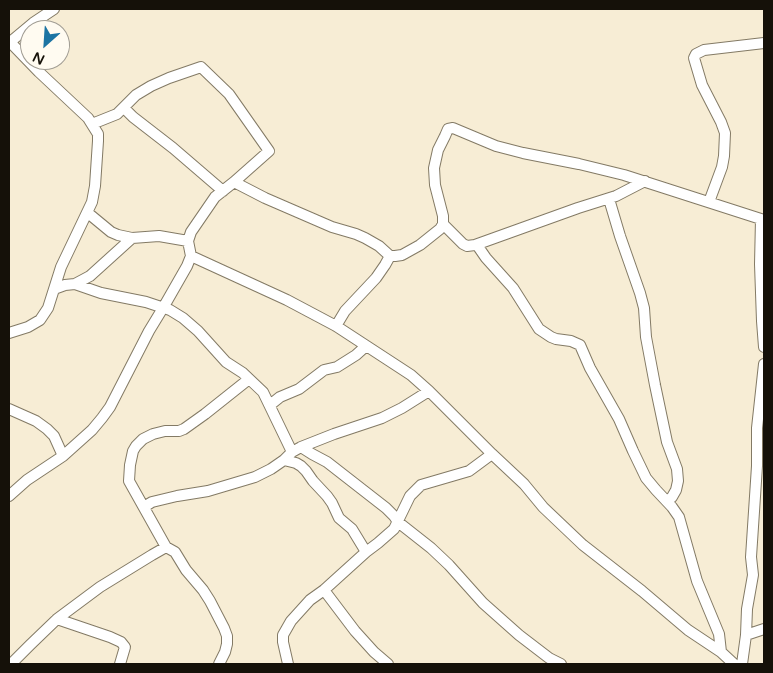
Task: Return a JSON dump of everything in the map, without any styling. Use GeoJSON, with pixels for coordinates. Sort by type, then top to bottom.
{"type":"FeatureCollection","features":[{"type":"Feature","properties":{"kind":"street"},"geometry":{"type":"LineString","coordinates":[[9,333],[28,327],[40,320],[48,308],[61,267],[88,213],[94,192],[98,134],[83,112],[9,43],[54,9]]}},
{"type":"Feature","properties":{"kind":"street"},"geometry":{"type":"LineString","coordinates":[[709,202],[722,167],[725,133],[702,84],[694,56],[704,50],[764,43]]}},
{"type":"Feature","properties":{"kind":"street"},"geometry":{"type":"LineString","coordinates":[[9,496],[27,480],[63,456],[92,430],[110,407],[149,331],[182,276],[191,256],[188,241],[199,219],[223,191],[269,151],[229,94],[201,67],[151,86],[136,95],[118,114],[92,124]]}},
{"type":"Feature","properties":{"kind":"street"},"geometry":{"type":"LineString","coordinates":[[124,108],[223,191]]}},
{"type":"Feature","properties":{"kind":"street"},"geometry":{"type":"LineString","coordinates":[[234,182],[265,198],[332,227],[365,238],[379,246],[390,256],[396,256],[415,249],[440,229],[443,224],[443,216],[435,185],[434,168],[438,150],[446,132],[451,128],[510,150],[579,164],[645,181],[763,220],[760,271],[764,347]]}},
{"type":"Feature","properties":{"kind":"street"},"geometry":{"type":"LineString","coordinates":[[443,224],[463,244],[469,246],[477,245],[609,198],[645,181]]}},
{"type":"Feature","properties":{"kind":"street"},"geometry":{"type":"LineString","coordinates":[[609,198],[644,308],[654,386],[667,442],[677,469],[678,481],[676,490],[672,497],[666,500]]}},
{"type":"Feature","properties":{"kind":"street"},"geometry":{"type":"LineString","coordinates":[[88,213],[111,232],[118,235],[132,238],[160,236],[188,241]]}},
{"type":"Feature","properties":{"kind":"street"},"geometry":{"type":"LineString","coordinates":[[54,289],[75,284],[90,276],[132,238]]}},
{"type":"Feature","properties":{"kind":"street"},"geometry":{"type":"LineString","coordinates":[[477,245],[513,288],[539,329],[551,337],[580,345],[593,373],[619,419],[646,478],[679,516],[697,581],[719,634],[721,652]]}},
{"type":"Feature","properties":{"kind":"street"},"geometry":{"type":"LineString","coordinates":[[191,256],[287,300],[336,326],[400,368],[429,391],[583,545],[688,630],[721,652],[734,664]]}},
{"type":"Feature","properties":{"kind":"street"},"geometry":{"type":"LineString","coordinates":[[336,326],[345,311],[376,278],[390,256]]}},
{"type":"Feature","properties":{"kind":"street"},"geometry":{"type":"LineString","coordinates":[[75,284],[101,293],[134,298],[170,310],[190,324],[226,362],[243,373],[264,392],[280,428],[297,449],[312,454],[335,467],[390,512],[398,522],[449,565],[483,603],[548,661],[560,664]]}},
{"type":"Feature","properties":{"kind":"street"},"geometry":{"type":"LineString","coordinates":[[270,405],[285,394],[299,389],[324,370],[338,367],[366,346]]}},
{"type":"Feature","properties":{"kind":"street"},"geometry":{"type":"LineString","coordinates":[[742,664],[747,609],[753,575],[751,557],[761,467],[757,428],[764,364]]}},
{"type":"Feature","properties":{"kind":"street"},"geometry":{"type":"LineString","coordinates":[[219,664],[227,644],[224,628],[203,590],[186,570],[175,552],[166,547],[129,481],[131,459],[136,446],[143,439],[165,431],[184,429],[249,379]]}},
{"type":"Feature","properties":{"kind":"street"},"geometry":{"type":"LineString","coordinates":[[145,509],[149,503],[208,491],[255,477],[271,469],[297,449],[382,418],[429,391]]}},
{"type":"Feature","properties":{"kind":"street"},"geometry":{"type":"LineString","coordinates":[[9,409],[36,421],[47,429],[54,436],[63,456]]}},
{"type":"Feature","properties":{"kind":"street"},"geometry":{"type":"LineString","coordinates":[[288,664],[283,635],[291,621],[304,606],[394,529],[410,496],[421,485],[469,471],[492,454]]}},
{"type":"Feature","properties":{"kind":"street"},"geometry":{"type":"LineString","coordinates":[[284,460],[301,466],[327,496],[339,518],[352,529],[366,552]]}},
{"type":"Feature","properties":{"kind":"street"},"geometry":{"type":"LineString","coordinates":[[11,664],[57,619],[100,586],[166,547]]}},
{"type":"Feature","properties":{"kind":"street"},"geometry":{"type":"LineString","coordinates":[[324,590],[355,631],[388,664]]}},
{"type":"Feature","properties":{"kind":"street"},"geometry":{"type":"LineString","coordinates":[[57,619],[121,642],[125,647],[120,664]]}},
{"type":"Feature","properties":{"kind":"street"},"geometry":{"type":"LineString","coordinates":[[746,635],[764,629]]}}]}
